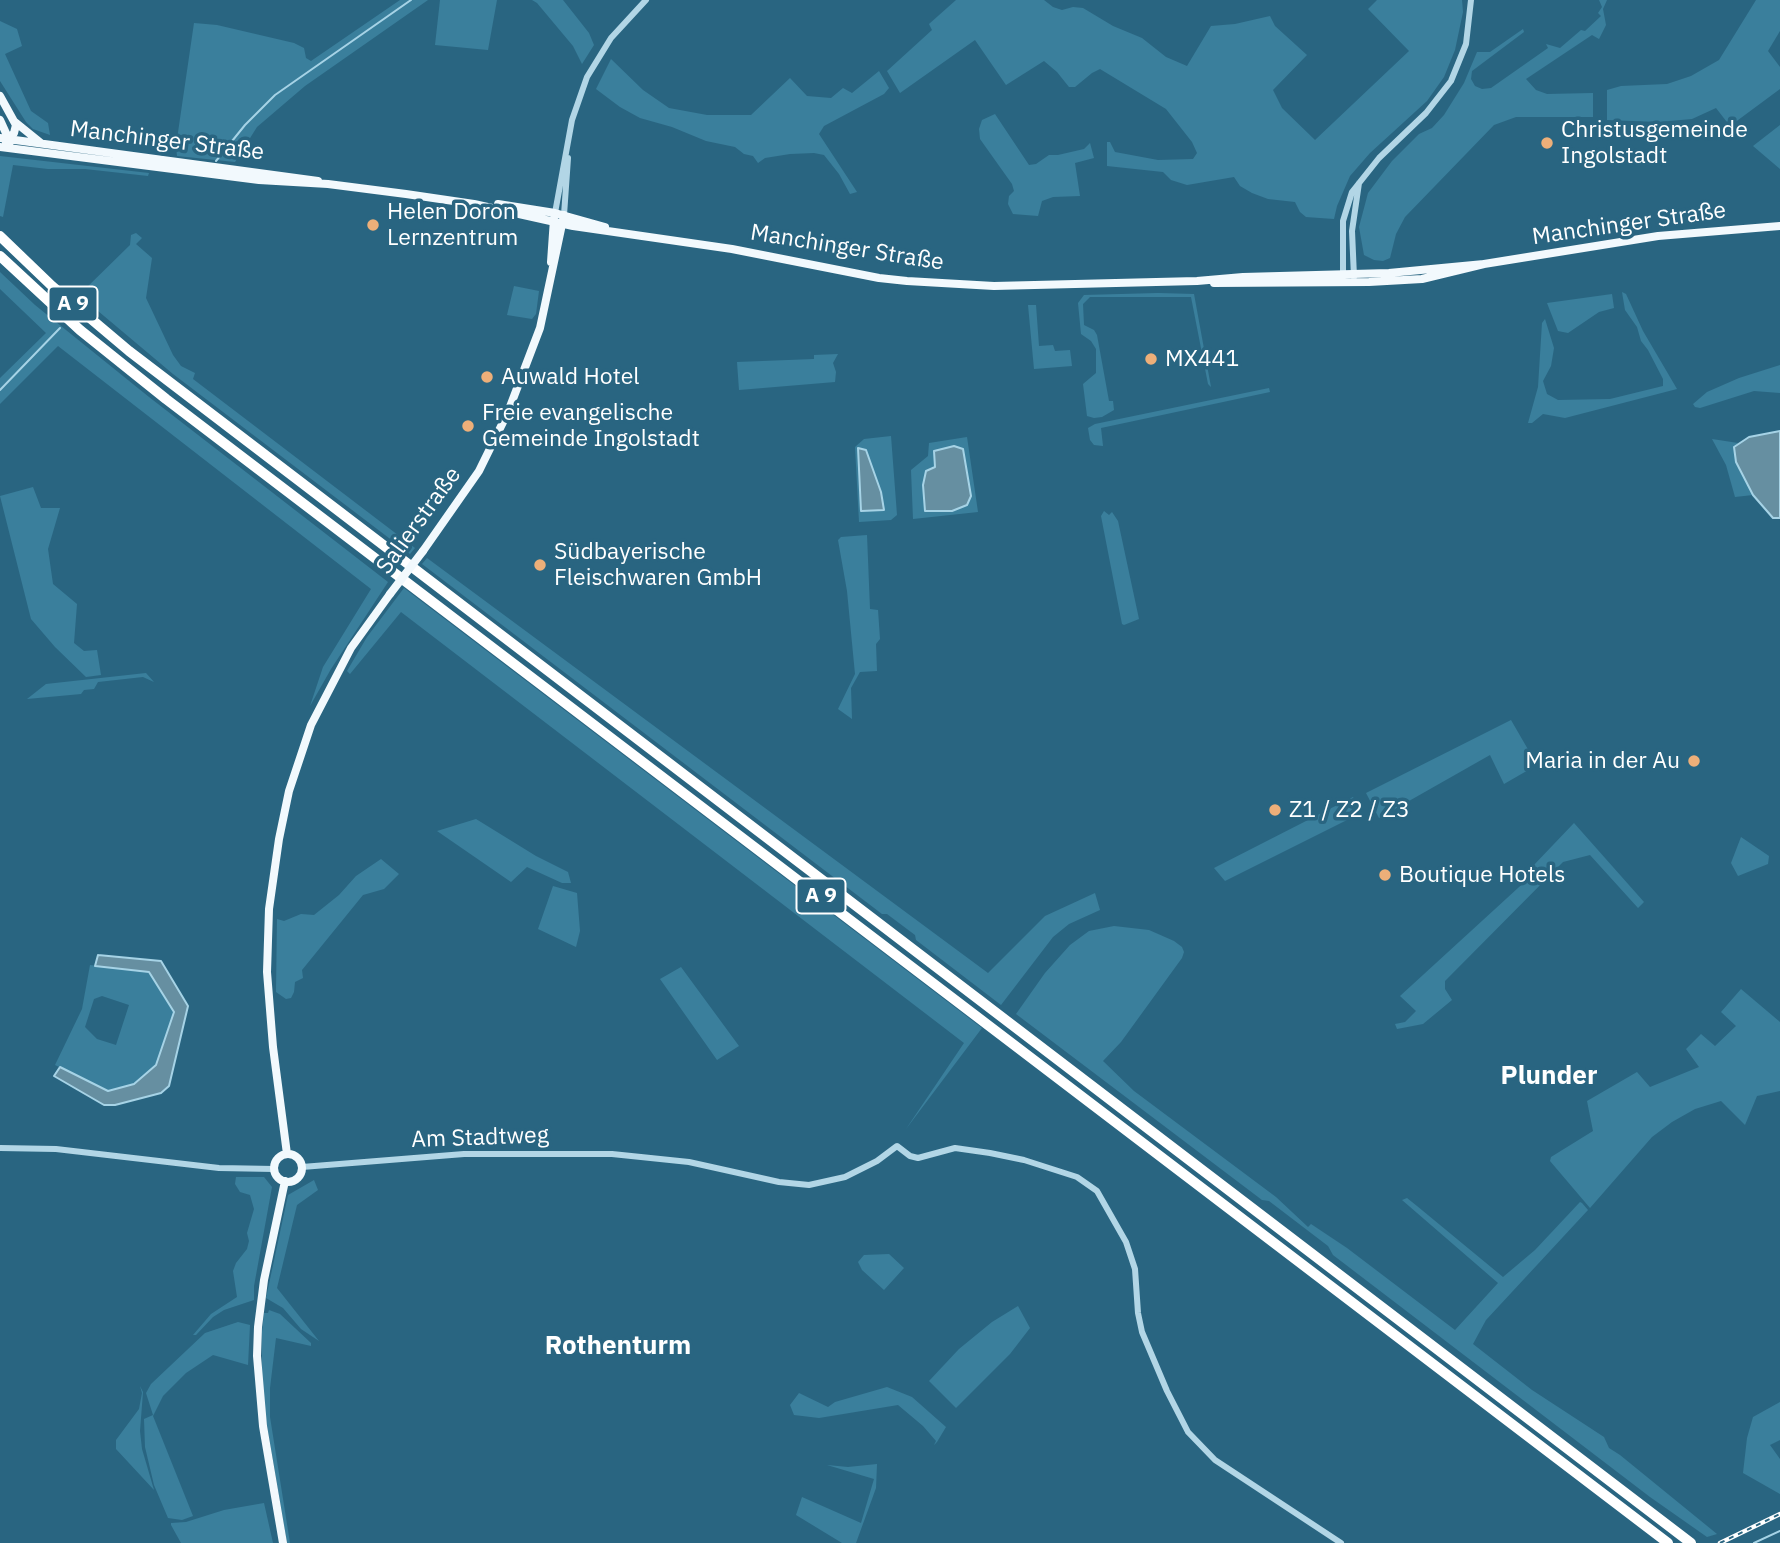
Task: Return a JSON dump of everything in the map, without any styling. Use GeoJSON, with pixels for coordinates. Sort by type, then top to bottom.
{"type":"FeatureCollection","features":[{"type":"Feature","properties":{"kind":"highway","name":"A 9"},"geometry":{"type":"LineString","coordinates":[[0,236],[62,295],[129,351],[1691,1543]]}},
{"type":"Feature","properties":{"kind":"highway","name":"A 9"},"geometry":{"type":"LineString","coordinates":[[0,256],[80,330],[166,400],[1668,1543]]}},
{"type":"Feature","properties":{"kind":"main road"},"geometry":{"type":"LineString","coordinates":[[0,96],[15,122],[44,144]]}},
{"type":"Feature","properties":{"kind":"main road"},"geometry":{"type":"LineString","coordinates":[[0,120],[4,139],[16,149]]}},
{"type":"Feature","properties":{"kind":"main road"},"geometry":{"type":"LineString","coordinates":[[0,146],[4,139],[14,133],[15,122]]}},
{"type":"Feature","properties":{"kind":"main road","name":"Manchinger Straße"},"geometry":{"type":"LineString","coordinates":[[4,139],[298,177],[328,184]]}},
{"type":"Feature","properties":{"kind":"main road","name":"Manchinger Straße"},"geometry":{"type":"LineString","coordinates":[[0,146],[259,180],[328,184],[474,204],[894,280],[994,286],[1224,278],[1354,278],[1485,264],[1670,235],[1780,226]]}},
{"type":"Feature","properties":{"kind":"main road","name":"Salierstraße"},"geometry":{"type":"LineString","coordinates":[[286,1154],[268,995],[269,909],[284,813],[299,756],[311,725],[351,648],[478,471],[502,425],[537,337],[549,289],[559,218]]}},
{"type":"Feature","properties":{"kind":"main road"},"geometry":{"type":"LineString","coordinates":[[286,1154],[296,1157],[302,1167],[297,1178],[285,1181],[278,1177],[274,1169],[276,1160],[286,1154]]}},
{"type":"Feature","properties":{"kind":"main road"},"geometry":{"type":"LineString","coordinates":[[284,1543],[263,1426],[257,1356],[264,1280],[285,1181]]}},
{"type":"Feature","properties":{"kind":"street"},"geometry":{"type":"LineString","coordinates":[[559,218],[572,120],[587,77],[619,27],[646,0]]}},
{"type":"Feature","properties":{"kind":"street"},"geometry":{"type":"LineString","coordinates":[[1343,278],[1343,221],[1352,192],[1379,158],[1426,113],[1444,91],[1458,68],[1466,44],[1471,0]]}},
{"type":"Feature","properties":{"kind":"street"},"geometry":{"type":"LineString","coordinates":[[1354,278],[1352,231],[1359,181]]}},
{"type":"Feature","properties":{"kind":"street","name":"Am Stadtweg"},"geometry":{"type":"LineString","coordinates":[[302,1167],[429,1156],[500,1153],[598,1154],[660,1158],[788,1184],[809,1185],[832,1181],[856,1172],[897,1146],[910,1156],[918,1158],[956,1148],[1007,1156],[1070,1175],[1092,1186],[1130,1250],[1135,1269],[1142,1332],[1188,1432],[1215,1460],[1341,1543]]}},
{"type":"Feature","properties":{"kind":"street"},"geometry":{"type":"LineString","coordinates":[[0,1148],[56,1149],[225,1168],[274,1169]]}},
{"type":"Feature","properties":{"kind":"shaded area"},"geometry":{"type":"Polygon","coordinates":[[[400,0],[428,0],[305,86],[257,127],[235,162],[177,156],[176,146],[194,23],[217,25],[294,43],[304,48],[306,58],[311,61],[400,0]]]}},
{"type":"Feature","properties":{"kind":"shaded area"},"geometry":{"type":"Polygon","coordinates":[[[440,0],[497,0],[488,50],[435,45],[440,0]]]}},
{"type":"Feature","properties":{"kind":"shaded area"},"geometry":{"type":"Polygon","coordinates":[[[532,0],[563,0],[589,33],[594,45],[582,64],[573,46],[532,0]]]}},
{"type":"Feature","properties":{"kind":"shaded area"},"geometry":{"type":"Polygon","coordinates":[[[956,0],[1044,0],[1062,10],[1083,8],[1113,26],[1142,38],[1166,57],[1187,66],[1211,26],[1270,16],[1275,26],[1307,55],[1273,90],[1282,108],[1315,140],[1409,51],[1368,9],[1377,0],[1462,0],[1463,12],[1455,50],[1444,77],[1427,101],[1370,153],[1350,176],[1334,219],[1306,217],[1295,202],[1268,199],[1252,193],[1240,186],[1234,177],[1187,185],[1171,180],[1163,172],[1107,166],[1107,142],[1110,142],[1115,152],[1158,160],[1193,159],[1197,153],[1192,142],[1166,109],[1100,69],[1075,87],[1069,87],[1044,61],[1006,85],[975,40],[900,93],[887,71],[932,30],[929,24],[956,0]]]}},
{"type":"Feature","properties":{"kind":"shaded area"},"geometry":{"type":"Polygon","coordinates":[[[1599,0],[1607,0],[1603,9],[1606,25],[1599,39],[1592,35],[1526,79],[1536,90],[1547,94],[1593,93],[1593,117],[1516,117],[1494,125],[1405,217],[1396,234],[1390,258],[1383,261],[1374,260],[1364,255],[1359,227],[1368,193],[1392,161],[1419,134],[1432,128],[1444,115],[1464,83],[1477,52],[1490,52],[1523,29],[1524,32],[1472,71],[1471,79],[1475,86],[1482,89],[1491,88],[1548,48],[1546,44],[1560,48],[1581,30],[1585,31],[1601,16],[1598,13],[1602,7],[1599,0]]]}},
{"type":"Feature","properties":{"kind":"shaded area"},"geometry":{"type":"Polygon","coordinates":[[[1756,0],[1780,0],[1780,31],[1768,51],[1780,67],[1780,89],[1730,126],[1716,108],[1692,119],[1658,122],[1607,120],[1607,90],[1621,86],[1667,84],[1691,76],[1719,60],[1756,0]]]}},
{"type":"Feature","properties":{"kind":"shaded area"},"geometry":{"type":"Polygon","coordinates":[[[0,21],[17,29],[22,46],[5,54],[31,111],[48,123],[50,135],[33,129],[26,122],[0,81],[0,21]]]}},
{"type":"Feature","properties":{"kind":"shaded area"},"geometry":{"type":"Polygon","coordinates":[[[611,59],[643,90],[669,108],[707,115],[751,115],[790,78],[807,96],[831,98],[843,88],[852,93],[879,71],[889,88],[884,94],[824,126],[819,134],[857,192],[850,194],[824,155],[790,154],[765,158],[758,163],[753,156],[744,154],[735,147],[706,141],[640,118],[596,89],[611,59]]]}},
{"type":"Feature","properties":{"kind":"shaded area"},"geometry":{"type":"Polygon","coordinates":[[[995,114],[1029,165],[1036,164],[1049,155],[1084,149],[1090,143],[1094,158],[1075,163],[1080,196],[1053,197],[1042,201],[1038,216],[1013,214],[1008,204],[1009,196],[1014,191],[1012,184],[980,139],[982,120],[995,114]]]}},
{"type":"Feature","properties":{"kind":"shaded area"},"geometry":{"type":"Polygon","coordinates":[[[1780,125],[1780,169],[1753,146],[1780,125]]]}},
{"type":"Feature","properties":{"kind":"shaded area"},"geometry":{"type":"Polygon","coordinates":[[[0,156],[149,173],[148,176],[13,165],[3,217],[0,216],[0,156]]]}},
{"type":"Feature","properties":{"kind":"shaded area"},"geometry":{"type":"Polygon","coordinates":[[[136,233],[142,238],[136,244],[152,258],[146,298],[181,366],[195,373],[193,379],[415,548],[410,554],[173,374],[79,295],[130,245],[131,235],[136,233]]]}},
{"type":"Feature","properties":{"kind":"shaded area"},"geometry":{"type":"Polygon","coordinates":[[[0,272],[35,305],[149,397],[388,582],[310,706],[323,667],[371,589],[58,346],[0,404],[0,378],[46,333],[0,289],[0,272]]]}},
{"type":"Feature","properties":{"kind":"shaded area"},"geometry":{"type":"Polygon","coordinates":[[[514,286],[539,291],[536,314],[532,319],[507,315],[514,286]]]}},
{"type":"Feature","properties":{"kind":"shaded area"},"geometry":{"type":"Polygon","coordinates":[[[1622,292],[1626,294],[1643,331],[1677,389],[1565,418],[1543,414],[1528,423],[1538,387],[1542,323],[1545,319],[1554,348],[1551,366],[1543,381],[1547,394],[1558,400],[1610,399],[1663,386],[1663,379],[1641,341],[1637,327],[1625,310],[1622,292]]]}},
{"type":"Feature","properties":{"kind":"shaded area"},"geometry":{"type":"Polygon","coordinates":[[[1194,294],[1211,387],[1208,384],[1191,297],[1090,297],[1083,304],[1084,325],[1094,330],[1097,335],[1109,401],[1113,401],[1114,410],[1102,417],[1087,416],[1083,384],[1096,373],[1096,349],[1091,341],[1081,334],[1078,303],[1084,295],[1194,294]]]}},
{"type":"Feature","properties":{"kind":"shaded area"},"geometry":{"type":"Polygon","coordinates":[[[1612,294],[1614,308],[1599,312],[1568,333],[1558,331],[1547,303],[1612,294]]]}},
{"type":"Feature","properties":{"kind":"shaded area"},"geometry":{"type":"Polygon","coordinates":[[[1028,305],[1036,305],[1039,346],[1053,345],[1055,351],[1070,350],[1072,366],[1034,369],[1028,305]]]}},
{"type":"Feature","properties":{"kind":"shaded area"},"geometry":{"type":"Polygon","coordinates":[[[838,354],[833,363],[835,382],[739,390],[737,362],[814,359],[814,355],[838,354]]]}},
{"type":"Feature","properties":{"kind":"shaded area"},"geometry":{"type":"Polygon","coordinates":[[[1780,365],[1780,393],[1754,391],[1700,408],[1693,404],[1707,392],[1780,365]]]}},
{"type":"Feature","properties":{"kind":"shaded area"},"geometry":{"type":"Polygon","coordinates":[[[1269,388],[1270,392],[1101,428],[1103,446],[1094,445],[1090,440],[1088,428],[1095,424],[1269,388]]]}},
{"type":"Feature","properties":{"kind":"shaded area"},"geometry":{"type":"Polygon","coordinates":[[[1780,431],[1780,518],[1773,518],[1753,495],[1736,462],[1734,447],[1749,437],[1780,431]]]}},
{"type":"Feature","properties":{"kind":"shaded area"},"geometry":{"type":"Polygon","coordinates":[[[891,436],[897,515],[891,520],[859,522],[855,447],[864,439],[891,436]]]}},
{"type":"Feature","properties":{"kind":"shaded area"},"geometry":{"type":"Polygon","coordinates":[[[967,437],[978,512],[913,519],[911,470],[928,456],[929,443],[967,437]]]}},
{"type":"Feature","properties":{"kind":"shaded area"},"geometry":{"type":"Polygon","coordinates":[[[1712,439],[1738,443],[1734,447],[1736,462],[1753,495],[1735,497],[1726,465],[1712,439]]]}},
{"type":"Feature","properties":{"kind":"shaded area"},"geometry":{"type":"Polygon","coordinates":[[[954,446],[963,449],[971,496],[967,505],[952,511],[925,511],[923,485],[926,471],[935,467],[934,451],[954,446]]]}},
{"type":"Feature","properties":{"kind":"shaded area"},"geometry":{"type":"Polygon","coordinates":[[[858,448],[866,450],[881,492],[884,510],[861,511],[858,448]]]}},
{"type":"Feature","properties":{"kind":"shaded area"},"geometry":{"type":"Polygon","coordinates":[[[33,487],[41,508],[60,508],[48,549],[53,584],[77,604],[74,643],[84,651],[97,650],[101,675],[86,677],[31,619],[0,496],[33,487]]]}},
{"type":"Feature","properties":{"kind":"shaded area"},"geometry":{"type":"Polygon","coordinates":[[[1104,511],[1109,515],[1112,512],[1118,521],[1139,619],[1124,625],[1101,516],[1104,511]]]}},
{"type":"Feature","properties":{"kind":"shaded area"},"geometry":{"type":"Polygon","coordinates":[[[867,535],[870,609],[878,610],[880,639],[876,644],[877,671],[860,672],[851,688],[852,719],[838,709],[855,674],[847,591],[838,540],[841,537],[867,535]]]}},
{"type":"Feature","properties":{"kind":"shaded area"},"geometry":{"type":"Polygon","coordinates":[[[427,558],[988,973],[1045,916],[1095,893],[1100,910],[1069,924],[1053,937],[1001,1005],[916,940],[915,935],[887,914],[882,914],[422,564],[427,558]]]}},
{"type":"Feature","properties":{"kind":"shaded area"},"geometry":{"type":"Polygon","coordinates":[[[404,588],[982,1028],[906,1129],[964,1043],[401,612],[350,674],[347,671],[367,637],[404,588]]]}},
{"type":"Feature","properties":{"kind":"shaded area"},"geometry":{"type":"Polygon","coordinates":[[[146,673],[154,682],[143,677],[98,682],[94,689],[84,690],[81,694],[27,699],[46,684],[146,673]]]}},
{"type":"Feature","properties":{"kind":"shaded area"},"geometry":{"type":"Polygon","coordinates":[[[1511,720],[1537,765],[1504,784],[1490,755],[1379,818],[1366,793],[1511,720]]]}},
{"type":"Feature","properties":{"kind":"shaded area"},"geometry":{"type":"Polygon","coordinates":[[[1353,797],[1361,813],[1225,881],[1214,868],[1353,797]]]}},
{"type":"Feature","properties":{"kind":"shaded area"},"geometry":{"type":"Polygon","coordinates":[[[476,819],[536,856],[568,872],[571,883],[562,883],[527,867],[511,882],[437,831],[476,819]]]}},
{"type":"Feature","properties":{"kind":"shaded area"},"geometry":{"type":"Polygon","coordinates":[[[1574,823],[1644,902],[1638,908],[1590,855],[1563,862],[1445,981],[1445,989],[1452,1000],[1423,1024],[1397,1029],[1395,1024],[1405,1022],[1416,1011],[1400,996],[1530,877],[1532,867],[1574,823]]]}},
{"type":"Feature","properties":{"kind":"shaded area"},"geometry":{"type":"Polygon","coordinates":[[[1741,837],[1769,856],[1768,864],[1738,876],[1731,863],[1741,837]]]}},
{"type":"Feature","properties":{"kind":"shaded area"},"geometry":{"type":"Polygon","coordinates":[[[381,859],[399,874],[384,889],[363,895],[302,970],[303,978],[295,982],[291,998],[286,999],[276,992],[277,919],[284,921],[301,914],[314,915],[339,895],[356,876],[381,859]]]}},
{"type":"Feature","properties":{"kind":"shaded area"},"geometry":{"type":"Polygon","coordinates":[[[553,886],[577,893],[580,931],[576,947],[538,929],[553,886]]]}},
{"type":"Feature","properties":{"kind":"shaded area"},"geometry":{"type":"Polygon","coordinates":[[[1114,926],[1149,930],[1174,941],[1184,952],[1121,1042],[1103,1061],[1134,1091],[1276,1197],[1308,1227],[1311,1224],[1347,1248],[1455,1330],[1498,1283],[1402,1200],[1407,1198],[1503,1277],[1535,1250],[1580,1202],[1582,1203],[1588,1210],[1486,1320],[1473,1344],[1532,1390],[1604,1437],[1609,1448],[1717,1534],[1707,1537],[1650,1497],[1333,1255],[1328,1246],[1269,1201],[1262,1200],[1016,1014],[1045,973],[1070,945],[1089,931],[1114,926]]]}},
{"type":"Feature","properties":{"kind":"shaded area"},"geometry":{"type":"Polygon","coordinates":[[[98,955],[161,961],[188,1006],[169,1086],[161,1093],[115,1105],[104,1105],[54,1076],[60,1067],[108,1091],[134,1084],[156,1065],[174,1012],[149,972],[95,966],[98,955]]]}},
{"type":"Feature","properties":{"kind":"shaded area"},"geometry":{"type":"Polygon","coordinates":[[[90,965],[149,972],[174,1012],[156,1065],[134,1084],[108,1091],[55,1065],[82,1009],[90,965]],[[102,996],[94,999],[85,1027],[97,1039],[116,1045],[129,1005],[102,996]]]}},
{"type":"Feature","properties":{"kind":"shaded area"},"geometry":{"type":"Polygon","coordinates":[[[681,967],[739,1046],[717,1060],[660,979],[681,967]]]}},
{"type":"Feature","properties":{"kind":"shaded area"},"geometry":{"type":"Polygon","coordinates":[[[1741,989],[1780,1022],[1780,1091],[1757,1096],[1745,1125],[1721,1101],[1695,1109],[1672,1122],[1652,1137],[1590,1208],[1550,1161],[1551,1157],[1593,1131],[1587,1101],[1637,1072],[1650,1087],[1699,1067],[1686,1049],[1701,1034],[1715,1046],[1736,1026],[1721,1012],[1741,989]]]}},
{"type":"Feature","properties":{"kind":"shaded area"},"geometry":{"type":"Polygon","coordinates":[[[236,1177],[264,1177],[272,1187],[254,1286],[254,1300],[224,1310],[193,1335],[211,1314],[237,1297],[233,1271],[247,1249],[247,1233],[254,1209],[250,1195],[240,1192],[235,1184],[236,1177]]]}},
{"type":"Feature","properties":{"kind":"shaded area"},"geometry":{"type":"Polygon","coordinates":[[[314,1180],[318,1190],[297,1205],[277,1288],[319,1341],[301,1329],[283,1308],[266,1298],[288,1195],[314,1180]]]}},
{"type":"Feature","properties":{"kind":"shaded area"},"geometry":{"type":"Polygon","coordinates":[[[889,1254],[904,1268],[884,1290],[862,1270],[858,1262],[864,1255],[889,1254]]]}},
{"type":"Feature","properties":{"kind":"shaded area"},"geometry":{"type":"Polygon","coordinates":[[[1018,1306],[1030,1328],[1010,1354],[956,1408],[929,1381],[959,1349],[992,1322],[1018,1306]]]}},
{"type":"Feature","properties":{"kind":"shaded area"},"geometry":{"type":"Polygon","coordinates":[[[269,1310],[280,1314],[311,1343],[311,1346],[276,1338],[270,1388],[270,1417],[290,1543],[287,1543],[262,1396],[262,1332],[264,1313],[269,1310]]]}},
{"type":"Feature","properties":{"kind":"shaded area"},"geometry":{"type":"Polygon","coordinates":[[[238,1322],[250,1325],[248,1365],[213,1355],[186,1373],[163,1396],[153,1416],[193,1516],[182,1520],[168,1518],[154,1485],[145,1447],[144,1419],[153,1415],[146,1393],[151,1384],[205,1333],[238,1322]]]}},
{"type":"Feature","properties":{"kind":"shaded area"},"geometry":{"type":"Polygon","coordinates":[[[140,1386],[143,1392],[140,1431],[142,1449],[154,1490],[116,1449],[116,1440],[139,1409],[142,1393],[140,1386]]]}},
{"type":"Feature","properties":{"kind":"shaded area"},"geometry":{"type":"Polygon","coordinates":[[[887,1387],[912,1397],[946,1427],[934,1445],[936,1441],[923,1426],[898,1405],[819,1418],[794,1415],[790,1405],[799,1393],[828,1407],[835,1402],[887,1387]]]}},
{"type":"Feature","properties":{"kind":"shaded area"},"geometry":{"type":"Polygon","coordinates":[[[1780,1402],[1780,1440],[1770,1445],[1780,1459],[1780,1494],[1743,1473],[1747,1438],[1753,1417],[1780,1402]]]}},
{"type":"Feature","properties":{"kind":"shaded area"},"geometry":{"type":"Polygon","coordinates":[[[877,1464],[876,1488],[856,1543],[842,1543],[796,1515],[802,1497],[861,1523],[874,1479],[827,1465],[848,1467],[877,1464]]]}},
{"type":"Feature","properties":{"kind":"shaded area"},"geometry":{"type":"Polygon","coordinates":[[[264,1503],[273,1543],[181,1543],[171,1525],[224,1510],[264,1503]]]}},
{"type":"Feature","properties":{"kind":"waterway"},"geometry":{"type":"LineString","coordinates":[[216,161],[245,125],[275,95],[411,0]]}},
{"type":"Feature","properties":{"kind":"waterway"},"geometry":{"type":"LineString","coordinates":[[0,390],[60,328]]}},
{"type":"Feature","properties":{"kind":"waterway"},"geometry":{"type":"LineString","coordinates":[[1754,1543],[1780,1531]]}},
{"type":"Feature","properties":{"kind":"railway"},"geometry":{"type":"LineString","coordinates":[[1720,1543],[1780,1514]]}},
{"type":"Feature","properties":{"kind":"place","name":"Christusgemeinde Ingolstadt"},"geometry":{"type":"Point","coordinates":[1547,143]}},
{"type":"Feature","properties":{"kind":"place","name":"Helen Doron Lernzentrum"},"geometry":{"type":"Point","coordinates":[373,225]}},
{"type":"Feature","properties":{"kind":"place","name":"MX441"},"geometry":{"type":"Point","coordinates":[1151,359]}},
{"type":"Feature","properties":{"kind":"place","name":"Auwald Hotel"},"geometry":{"type":"Point","coordinates":[487,377]}},
{"type":"Feature","properties":{"kind":"place","name":"Freie evangelische Gemeinde Ingolstadt"},"geometry":{"type":"Point","coordinates":[468,426]}},
{"type":"Feature","properties":{"kind":"place","name":"Südbayerische Fleischwaren GmbH"},"geometry":{"type":"Point","coordinates":[540,565]}},
{"type":"Feature","properties":{"kind":"place","name":"Maria in der Au"},"geometry":{"type":"Point","coordinates":[1694,761]}},
{"type":"Feature","properties":{"kind":"place","name":"Z1 / Z2 / Z3"},"geometry":{"type":"Point","coordinates":[1275,810]}},
{"type":"Feature","properties":{"kind":"place","name":"Boutique Hotels"},"geometry":{"type":"Point","coordinates":[1385,875]}},
{"type":"Feature","properties":{"kind":"district","name":"Plunder"},"geometry":{"type":"Point","coordinates":[1549,1076]}},
{"type":"Feature","properties":{"kind":"district","name":"Rothenturm"},"geometry":{"type":"Point","coordinates":[618,1346]}}]}
